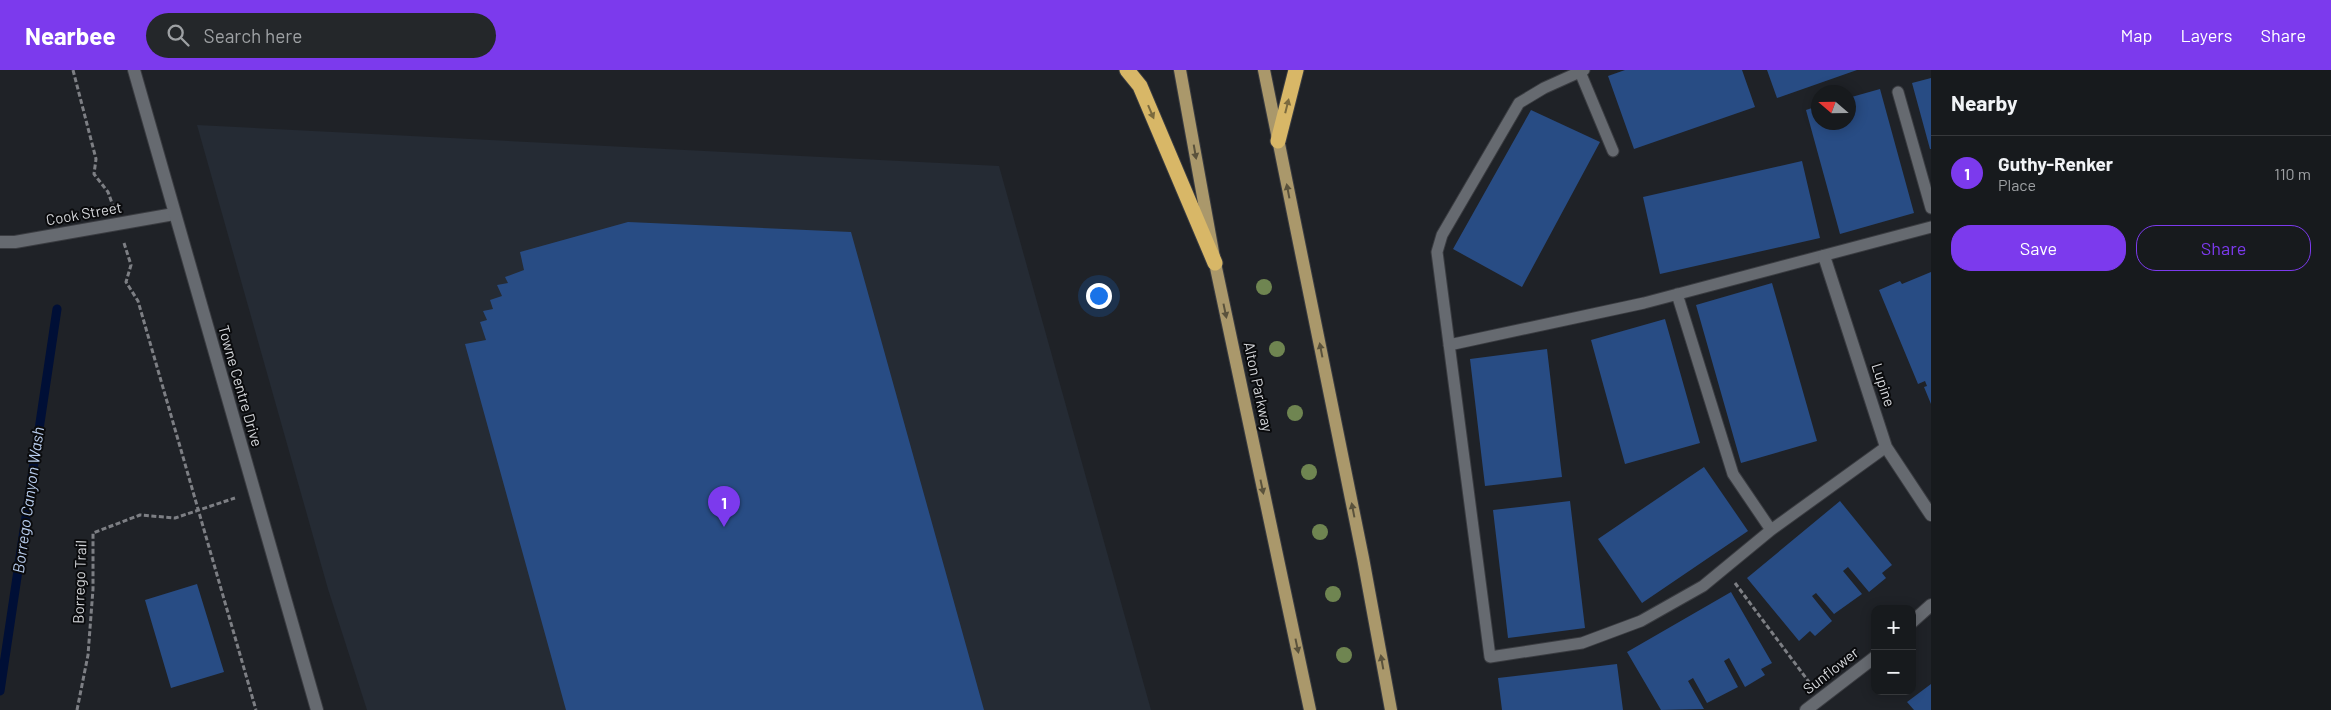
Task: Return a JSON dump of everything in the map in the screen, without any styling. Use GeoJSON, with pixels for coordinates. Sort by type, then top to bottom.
{"type":"FeatureCollection","features":[{"type":"Feature","properties":{"kind":"highway"},"geometry":{"type":"LineString","coordinates":[[1127,70],[1140,86],[1215,263]]}},
{"type":"Feature","properties":{"kind":"highway"},"geometry":{"type":"LineString","coordinates":[[1278,141],[1296,70]]}},
{"type":"Feature","properties":{"kind":"main road","name":"Alton Parkway"},"geometry":{"type":"LineString","coordinates":[[1180,70],[1215,263],[1310,710]]}},
{"type":"Feature","properties":{"kind":"main road"},"geometry":{"type":"LineString","coordinates":[[1264,70],[1363,558],[1391,710]]}},
{"type":"Feature","properties":{"kind":"street","name":"Towne Centre Drive"},"geometry":{"type":"LineString","coordinates":[[134,70],[317,710]]}},
{"type":"Feature","properties":{"kind":"street","name":"Cook Street"},"geometry":{"type":"LineString","coordinates":[[0,242],[15,242],[174,214]]}},
{"type":"Feature","properties":{"kind":"street","name":"Lupine"},"geometry":{"type":"LineString","coordinates":[[1824,256],[1886,447],[1931,515]]}},
{"type":"Feature","properties":{"kind":"street"},"geometry":{"type":"LineString","coordinates":[[1916,618],[1931,605]]}},
{"type":"Feature","properties":{"kind":"street","name":"Sunflower"},"geometry":{"type":"LineString","coordinates":[[1806,710],[1871,660]]}},
{"type":"Feature","properties":{"kind":"lane"},"geometry":{"type":"LineString","coordinates":[[1613,151],[1582,71],[1544,88],[1519,103],[1442,235],[1437,252],[1490,657],[1582,642],[1641,621],[1703,586],[1771,530],[1886,447]]}},
{"type":"Feature","properties":{"kind":"lane"},"geometry":{"type":"LineString","coordinates":[[1898,92],[1931,208]]}},
{"type":"Feature","properties":{"kind":"lane"},"geometry":{"type":"LineString","coordinates":[[1449,344],[1644,303],[1931,227]]}},
{"type":"Feature","properties":{"kind":"lane"},"geometry":{"type":"LineString","coordinates":[[1677,294],[1732,474],[1771,530]]}},
{"type":"Feature","properties":{"kind":"path"},"geometry":{"type":"LineString","coordinates":[[73,70],[96,160],[94,174],[108,192]]}},
{"type":"Feature","properties":{"kind":"path"},"geometry":{"type":"LineString","coordinates":[[131,265],[126,282],[138,302],[256,710]]}},
{"type":"Feature","properties":{"kind":"path","name":"Borrego Trail"},"geometry":{"type":"LineString","coordinates":[[77,710],[88,655],[93,589],[93,533],[140,516],[175,518],[255,493]]}},
{"type":"Feature","properties":{"kind":"path"},"geometry":{"type":"LineString","coordinates":[[1724,569],[1822,698]]}},
{"type":"Feature","properties":{"kind":"shaded area"},"geometry":{"type":"Polygon","coordinates":[[[197,125],[999,166],[1151,710],[367,710],[328,589],[197,125]]]}},
{"type":"Feature","properties":{"kind":"building"},"geometry":{"type":"Polygon","coordinates":[[[1625,70],[1742,70],[1755,107],[1634,149],[1608,76],[1625,70]]]}},
{"type":"Feature","properties":{"kind":"building"},"geometry":{"type":"Polygon","coordinates":[[[1767,70],[1857,70],[1811,85],[1777,98],[1767,70]]]}},
{"type":"Feature","properties":{"kind":"building"},"geometry":{"type":"Polygon","coordinates":[[[1931,78],[1931,149],[1930,149],[1912,83],[1931,78]]]}},
{"type":"Feature","properties":{"kind":"building"},"geometry":{"type":"Polygon","coordinates":[[[1880,89],[1914,213],[1840,234],[1811,130],[1856,130],[1856,96],[1880,89]]]}},
{"type":"Feature","properties":{"kind":"building"},"geometry":{"type":"Polygon","coordinates":[[[1811,108],[1811,128],[1806,110],[1811,108]]]}},
{"type":"Feature","properties":{"kind":"building"},"geometry":{"type":"Polygon","coordinates":[[[1531,110],[1600,142],[1522,287],[1453,249],[1531,110]]]}},
{"type":"Feature","properties":{"kind":"building"},"geometry":{"type":"Polygon","coordinates":[[[1802,161],[1820,238],[1660,274],[1643,197],[1802,161]]]}},
{"type":"Feature","properties":{"kind":"building"},"geometry":{"type":"Polygon","coordinates":[[[628,222],[851,232],[984,710],[566,710],[465,344],[486,340],[480,322],[487,320],[483,311],[493,309],[490,300],[502,296],[497,285],[508,283],[505,277],[524,270],[520,252],[628,222]]]}},
{"type":"Feature","properties":{"kind":"building"},"geometry":{"type":"Polygon","coordinates":[[[1931,272],[1931,404],[1924,387],[1927,386],[1925,381],[1918,384],[1879,290],[1900,281],[1902,284],[1931,272]]]}},
{"type":"Feature","properties":{"kind":"building"},"geometry":{"type":"Polygon","coordinates":[[[1772,283],[1817,441],[1741,463],[1696,305],[1772,283]]]}},
{"type":"Feature","properties":{"kind":"building"},"geometry":{"type":"Polygon","coordinates":[[[1665,319],[1700,443],[1625,464],[1591,340],[1665,319]]]}},
{"type":"Feature","properties":{"kind":"building"},"geometry":{"type":"Polygon","coordinates":[[[1547,349],[1562,477],[1485,486],[1470,359],[1547,349]]]}},
{"type":"Feature","properties":{"kind":"building"},"geometry":{"type":"Polygon","coordinates":[[[1704,467],[1748,531],[1642,603],[1598,539],[1704,467]]]}},
{"type":"Feature","properties":{"kind":"building"},"geometry":{"type":"Polygon","coordinates":[[[1570,501],[1585,628],[1508,638],[1493,510],[1570,501]]]}},
{"type":"Feature","properties":{"kind":"building"},"geometry":{"type":"Polygon","coordinates":[[[1840,501],[1892,565],[1882,573],[1886,578],[1869,592],[1848,567],[1843,571],[1862,594],[1834,614],[1816,593],[1812,596],[1832,621],[1815,636],[1810,631],[1799,641],[1747,578],[1840,501]]]}},
{"type":"Feature","properties":{"kind":"building"},"geometry":{"type":"Polygon","coordinates":[[[197,584],[224,672],[171,688],[145,600],[197,584]]]}},
{"type":"Feature","properties":{"kind":"building"},"geometry":{"type":"Polygon","coordinates":[[[1731,592],[1772,663],[1761,669],[1765,675],[1745,687],[1729,658],[1724,661],[1738,687],[1707,703],[1693,678],[1688,681],[1704,709],[1661,710],[1627,652],[1731,592]]]}},
{"type":"Feature","properties":{"kind":"building"},"geometry":{"type":"Polygon","coordinates":[[[1617,664],[1623,710],[1502,710],[1498,678],[1617,664]]]}},
{"type":"Feature","properties":{"kind":"building"},"geometry":{"type":"Polygon","coordinates":[[[1931,684],[1931,710],[1914,710],[1907,702],[1931,684]]]}},
{"type":"Feature","properties":{"kind":"waterway","name":"Borrego Canyon Wash"},"geometry":{"type":"LineString","coordinates":[[0,691],[57,309]]}},
{"type":"Feature","properties":{"kind":"place","name":"Guthy-Renker"},"geometry":{"type":"Point","coordinates":[724,527]}}]}
